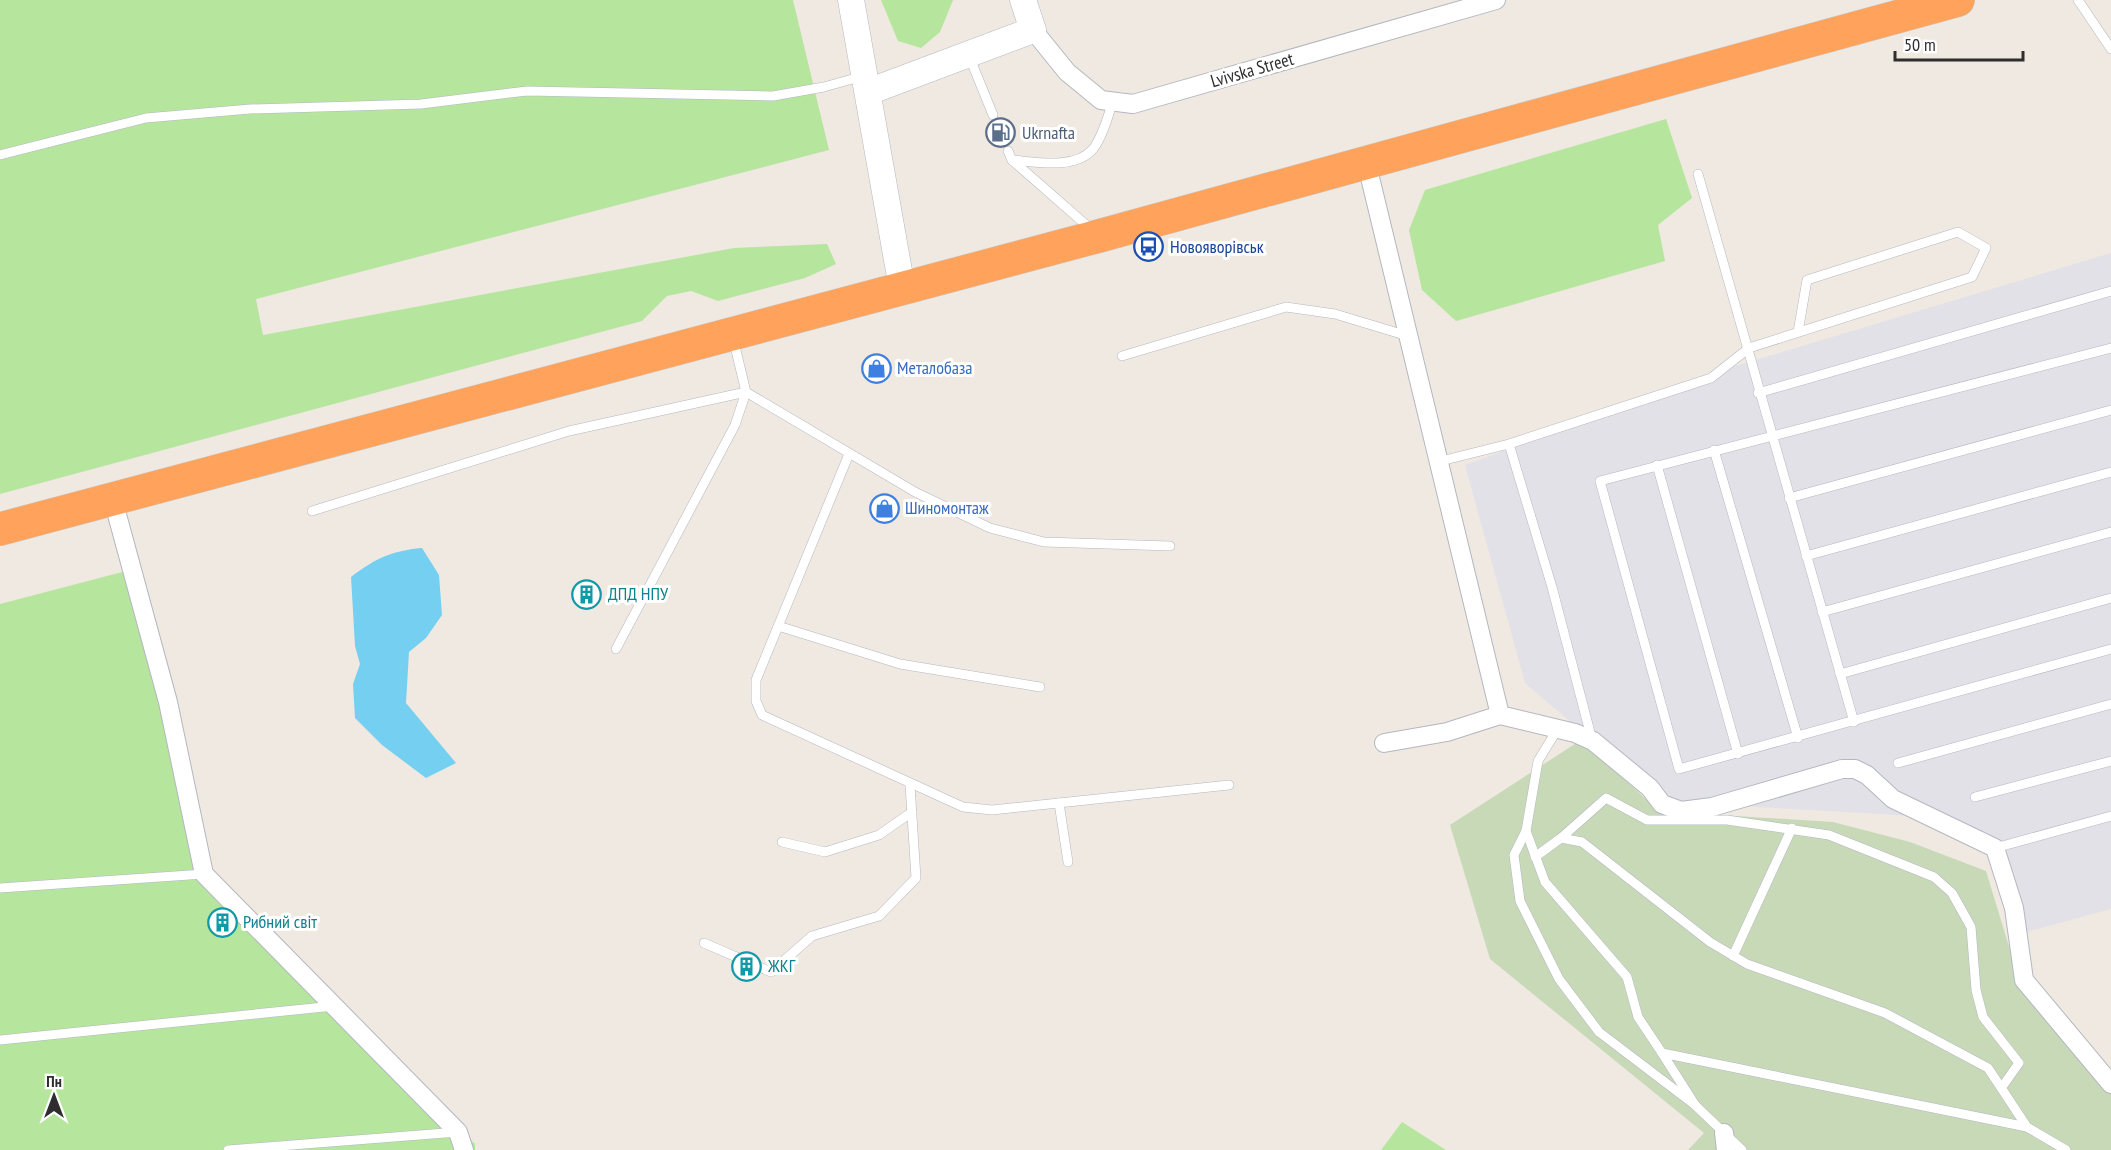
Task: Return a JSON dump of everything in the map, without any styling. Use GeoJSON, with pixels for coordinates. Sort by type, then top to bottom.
{"type":"FeatureCollection","features":[{"type":"Feature","properties":{"kind":"highway"},"geometry":{"type":"LineString","coordinates":[[0,529],[1099,236],[1958,0]]}},
{"type":"Feature","properties":{"kind":"street"},"geometry":{"type":"LineString","coordinates":[[851,0],[902,288]]}},
{"type":"Feature","properties":{"kind":"street"},"geometry":{"type":"LineString","coordinates":[[867,84],[968,56],[1033,30],[1023,0]]}},
{"type":"Feature","properties":{"kind":"street","name":"Lvivska Street"},"geometry":{"type":"LineString","coordinates":[[1033,30],[1067,72],[1101,100],[1133,104],[1496,0]]}},
{"type":"Feature","properties":{"kind":"street"},"geometry":{"type":"LineString","coordinates":[[1366,161],[1500,715]]}},
{"type":"Feature","properties":{"kind":"street"},"geometry":{"type":"LineString","coordinates":[[113,500],[168,702],[204,874],[458,1132],[464,1150]]}},
{"type":"Feature","properties":{"kind":"street"},"geometry":{"type":"LineString","coordinates":[[1384,743],[1447,732],[1500,715],[1593,741],[1650,788],[1662,804],[1682,811],[1712,807],[1842,769],[1855,769],[1867,775],[1893,799],[1995,848],[2014,908],[2024,980],[2111,1084]]}},
{"type":"Feature","properties":{"kind":"lane"},"geometry":{"type":"LineString","coordinates":[[2078,0],[2111,49]]}},
{"type":"Feature","properties":{"kind":"lane"},"geometry":{"type":"LineString","coordinates":[[968,56],[993,115]]}},
{"type":"Feature","properties":{"kind":"lane"},"geometry":{"type":"LineString","coordinates":[[0,155],[146,118],[250,109],[421,104],[527,91],[772,96],[824,87],[867,84]]}},
{"type":"Feature","properties":{"kind":"lane"},"geometry":{"type":"LineString","coordinates":[[1099,236],[1010,155],[1051,163],[1075,160],[1092,150],[1113,101]]}},
{"type":"Feature","properties":{"kind":"lane"},"geometry":{"type":"LineString","coordinates":[[1698,174],[1749,348],[1758,393],[1854,722]]}},
{"type":"Feature","properties":{"kind":"lane"},"geometry":{"type":"LineString","coordinates":[[1437,462],[1509,444],[1711,378],[1749,348],[1972,277],[1986,248],[1958,232],[1807,280],[1798,332]]}},
{"type":"Feature","properties":{"kind":"lane"},"geometry":{"type":"LineString","coordinates":[[1758,393],[2111,291]]}},
{"type":"Feature","properties":{"kind":"lane"},"geometry":{"type":"LineString","coordinates":[[1122,356],[1286,307],[1335,314],[1408,336]]}},
{"type":"Feature","properties":{"kind":"lane"},"geometry":{"type":"LineString","coordinates":[[616,649],[735,425],[746,392],[732,333]]}},
{"type":"Feature","properties":{"kind":"lane"},"geometry":{"type":"LineString","coordinates":[[2111,348],[1600,481],[1679,769],[1798,738],[2111,649]]}},
{"type":"Feature","properties":{"kind":"lane"},"geometry":{"type":"LineString","coordinates":[[312,511],[569,430],[746,392],[915,492],[990,528],[1044,542],[1170,546]]}},
{"type":"Feature","properties":{"kind":"lane"},"geometry":{"type":"LineString","coordinates":[[1789,498],[2111,410]]}},
{"type":"Feature","properties":{"kind":"lane"},"geometry":{"type":"LineString","coordinates":[[1509,444],[1552,588],[1593,741]]}},
{"type":"Feature","properties":{"kind":"lane"},"geometry":{"type":"LineString","coordinates":[[1714,450],[1798,738]]}},
{"type":"Feature","properties":{"kind":"lane"},"geometry":{"type":"LineString","coordinates":[[849,454],[756,680],[756,701],[762,715],[910,785],[963,807],[992,810],[1228,785]]}},
{"type":"Feature","properties":{"kind":"lane"},"geometry":{"type":"LineString","coordinates":[[1657,465],[1738,754]]}},
{"type":"Feature","properties":{"kind":"lane"},"geometry":{"type":"LineString","coordinates":[[1806,556],[2111,472]]}},
{"type":"Feature","properties":{"kind":"lane"},"geometry":{"type":"LineString","coordinates":[[1822,612],[2111,532]]}},
{"type":"Feature","properties":{"kind":"lane"},"geometry":{"type":"LineString","coordinates":[[1840,674],[2111,598]]}},
{"type":"Feature","properties":{"kind":"lane"},"geometry":{"type":"LineString","coordinates":[[778,626],[900,664],[1040,687]]}},
{"type":"Feature","properties":{"kind":"lane"},"geometry":{"type":"LineString","coordinates":[[1898,763],[2111,704]]}},
{"type":"Feature","properties":{"kind":"lane"},"geometry":{"type":"LineString","coordinates":[[1557,730],[1538,761],[1526,831],[1514,855],[1520,900],[1558,979],[1599,1032],[1695,1105]]}},
{"type":"Feature","properties":{"kind":"lane"},"geometry":{"type":"LineString","coordinates":[[1975,797],[2111,761]]}},
{"type":"Feature","properties":{"kind":"lane"},"geometry":{"type":"LineString","coordinates":[[704,943],[771,972],[812,936],[879,916],[916,878],[910,785]]}},
{"type":"Feature","properties":{"kind":"lane"},"geometry":{"type":"LineString","coordinates":[[1535,856],[1562,838],[1606,798],[1647,820],[1696,819],[1792,828],[1829,835],[1934,877],[1952,893],[1971,927],[1976,990],[1983,1017],[2019,1063],[2002,1087]]}},
{"type":"Feature","properties":{"kind":"lane"},"geometry":{"type":"LineString","coordinates":[[1059,803],[1068,862]]}},
{"type":"Feature","properties":{"kind":"lane"},"geometry":{"type":"LineString","coordinates":[[782,842],[825,852],[879,835],[912,812]]}},
{"type":"Feature","properties":{"kind":"lane"},"geometry":{"type":"LineString","coordinates":[[1995,848],[2111,816]]}},
{"type":"Feature","properties":{"kind":"lane"},"geometry":{"type":"LineString","coordinates":[[1733,956],[1792,828]]}},
{"type":"Feature","properties":{"kind":"lane"},"geometry":{"type":"LineString","coordinates":[[1526,831],[1545,882],[1627,977],[1638,1017],[1695,1105],[1725,1141],[1742,1150]]}},
{"type":"Feature","properties":{"kind":"lane"},"geometry":{"type":"LineString","coordinates":[[1562,838],[1582,842],[1710,942],[1747,964],[1885,1013],[1988,1068],[2027,1127]]}},
{"type":"Feature","properties":{"kind":"lane"},"geometry":{"type":"LineString","coordinates":[[0,888],[204,874]]}},
{"type":"Feature","properties":{"kind":"lane"},"geometry":{"type":"LineString","coordinates":[[0,1040],[334,1006]]}},
{"type":"Feature","properties":{"kind":"lane"},"geometry":{"type":"LineString","coordinates":[[1662,1053],[2027,1127],[2066,1150]]}},
{"type":"Feature","properties":{"kind":"lane"},"geometry":{"type":"LineString","coordinates":[[228,1150],[458,1132]]}},
{"type":"Feature","properties":{"kind":"shaded area"},"geometry":{"type":"Polygon","coordinates":[[[2111,253],[2111,909],[2026,932],[2002,851],[1915,816],[1668,802],[1656,795],[1525,683],[1465,465],[1739,365],[2111,253]]]}},
{"type":"Feature","properties":{"kind":"green space"},"geometry":{"type":"Polygon","coordinates":[[[0,0],[793,0],[829,150],[256,299],[263,335],[734,248],[827,244],[836,264],[805,278],[718,301],[691,291],[667,296],[642,321],[0,494],[0,0]]]}},
{"type":"Feature","properties":{"kind":"green space"},"geometry":{"type":"Polygon","coordinates":[[[881,0],[953,0],[940,32],[921,48],[898,41],[881,0]]]}},
{"type":"Feature","properties":{"kind":"green space"},"geometry":{"type":"Polygon","coordinates":[[[1666,119],[1692,198],[1658,225],[1665,261],[1456,321],[1422,290],[1409,230],[1425,190],[1666,119]]]}},
{"type":"Feature","properties":{"kind":"green space"},"geometry":{"type":"Polygon","coordinates":[[[130,570],[208,890],[475,1144],[475,1150],[0,1150],[0,604],[130,570]]]}},
{"type":"Feature","properties":{"kind":"green space"},"geometry":{"type":"Polygon","coordinates":[[[1581,740],[1647,800],[1720,815],[1833,822],[1910,842],[1986,871],[2020,983],[2111,1094],[2111,1150],[1688,1150],[1704,1133],[1490,959],[1450,825],[1581,740]]]}},
{"type":"Feature","properties":{"kind":"green space"},"geometry":{"type":"Polygon","coordinates":[[[1402,1122],[1446,1150],[1381,1150],[1402,1122]]]}},
{"type":"Feature","properties":{"kind":"water"},"geometry":{"type":"Polygon","coordinates":[[[422,548],[439,575],[442,615],[426,638],[409,652],[406,703],[456,763],[426,778],[382,745],[355,718],[353,684],[360,664],[355,646],[351,577],[384,557],[401,551],[422,548]]]}},
{"type":"Feature","properties":{"kind":"place","name":"Ukrnafta"},"geometry":{"type":"Point","coordinates":[1001,133]}},
{"type":"Feature","properties":{"kind":"place","name":"Новояворівськ"},"geometry":{"type":"Point","coordinates":[1149,247]}},
{"type":"Feature","properties":{"kind":"place","name":"Металобаза"},"geometry":{"type":"Point","coordinates":[876,368]}},
{"type":"Feature","properties":{"kind":"place","name":"Шиномонтаж"},"geometry":{"type":"Point","coordinates":[884,508]}},
{"type":"Feature","properties":{"kind":"place","name":"ДПД НПУ"},"geometry":{"type":"Point","coordinates":[587,594]}},
{"type":"Feature","properties":{"kind":"place","name":"Рибний світ"},"geometry":{"type":"Point","coordinates":[222,922]}},
{"type":"Feature","properties":{"kind":"place","name":"ЖКГ"},"geometry":{"type":"Point","coordinates":[747,966]}}]}
